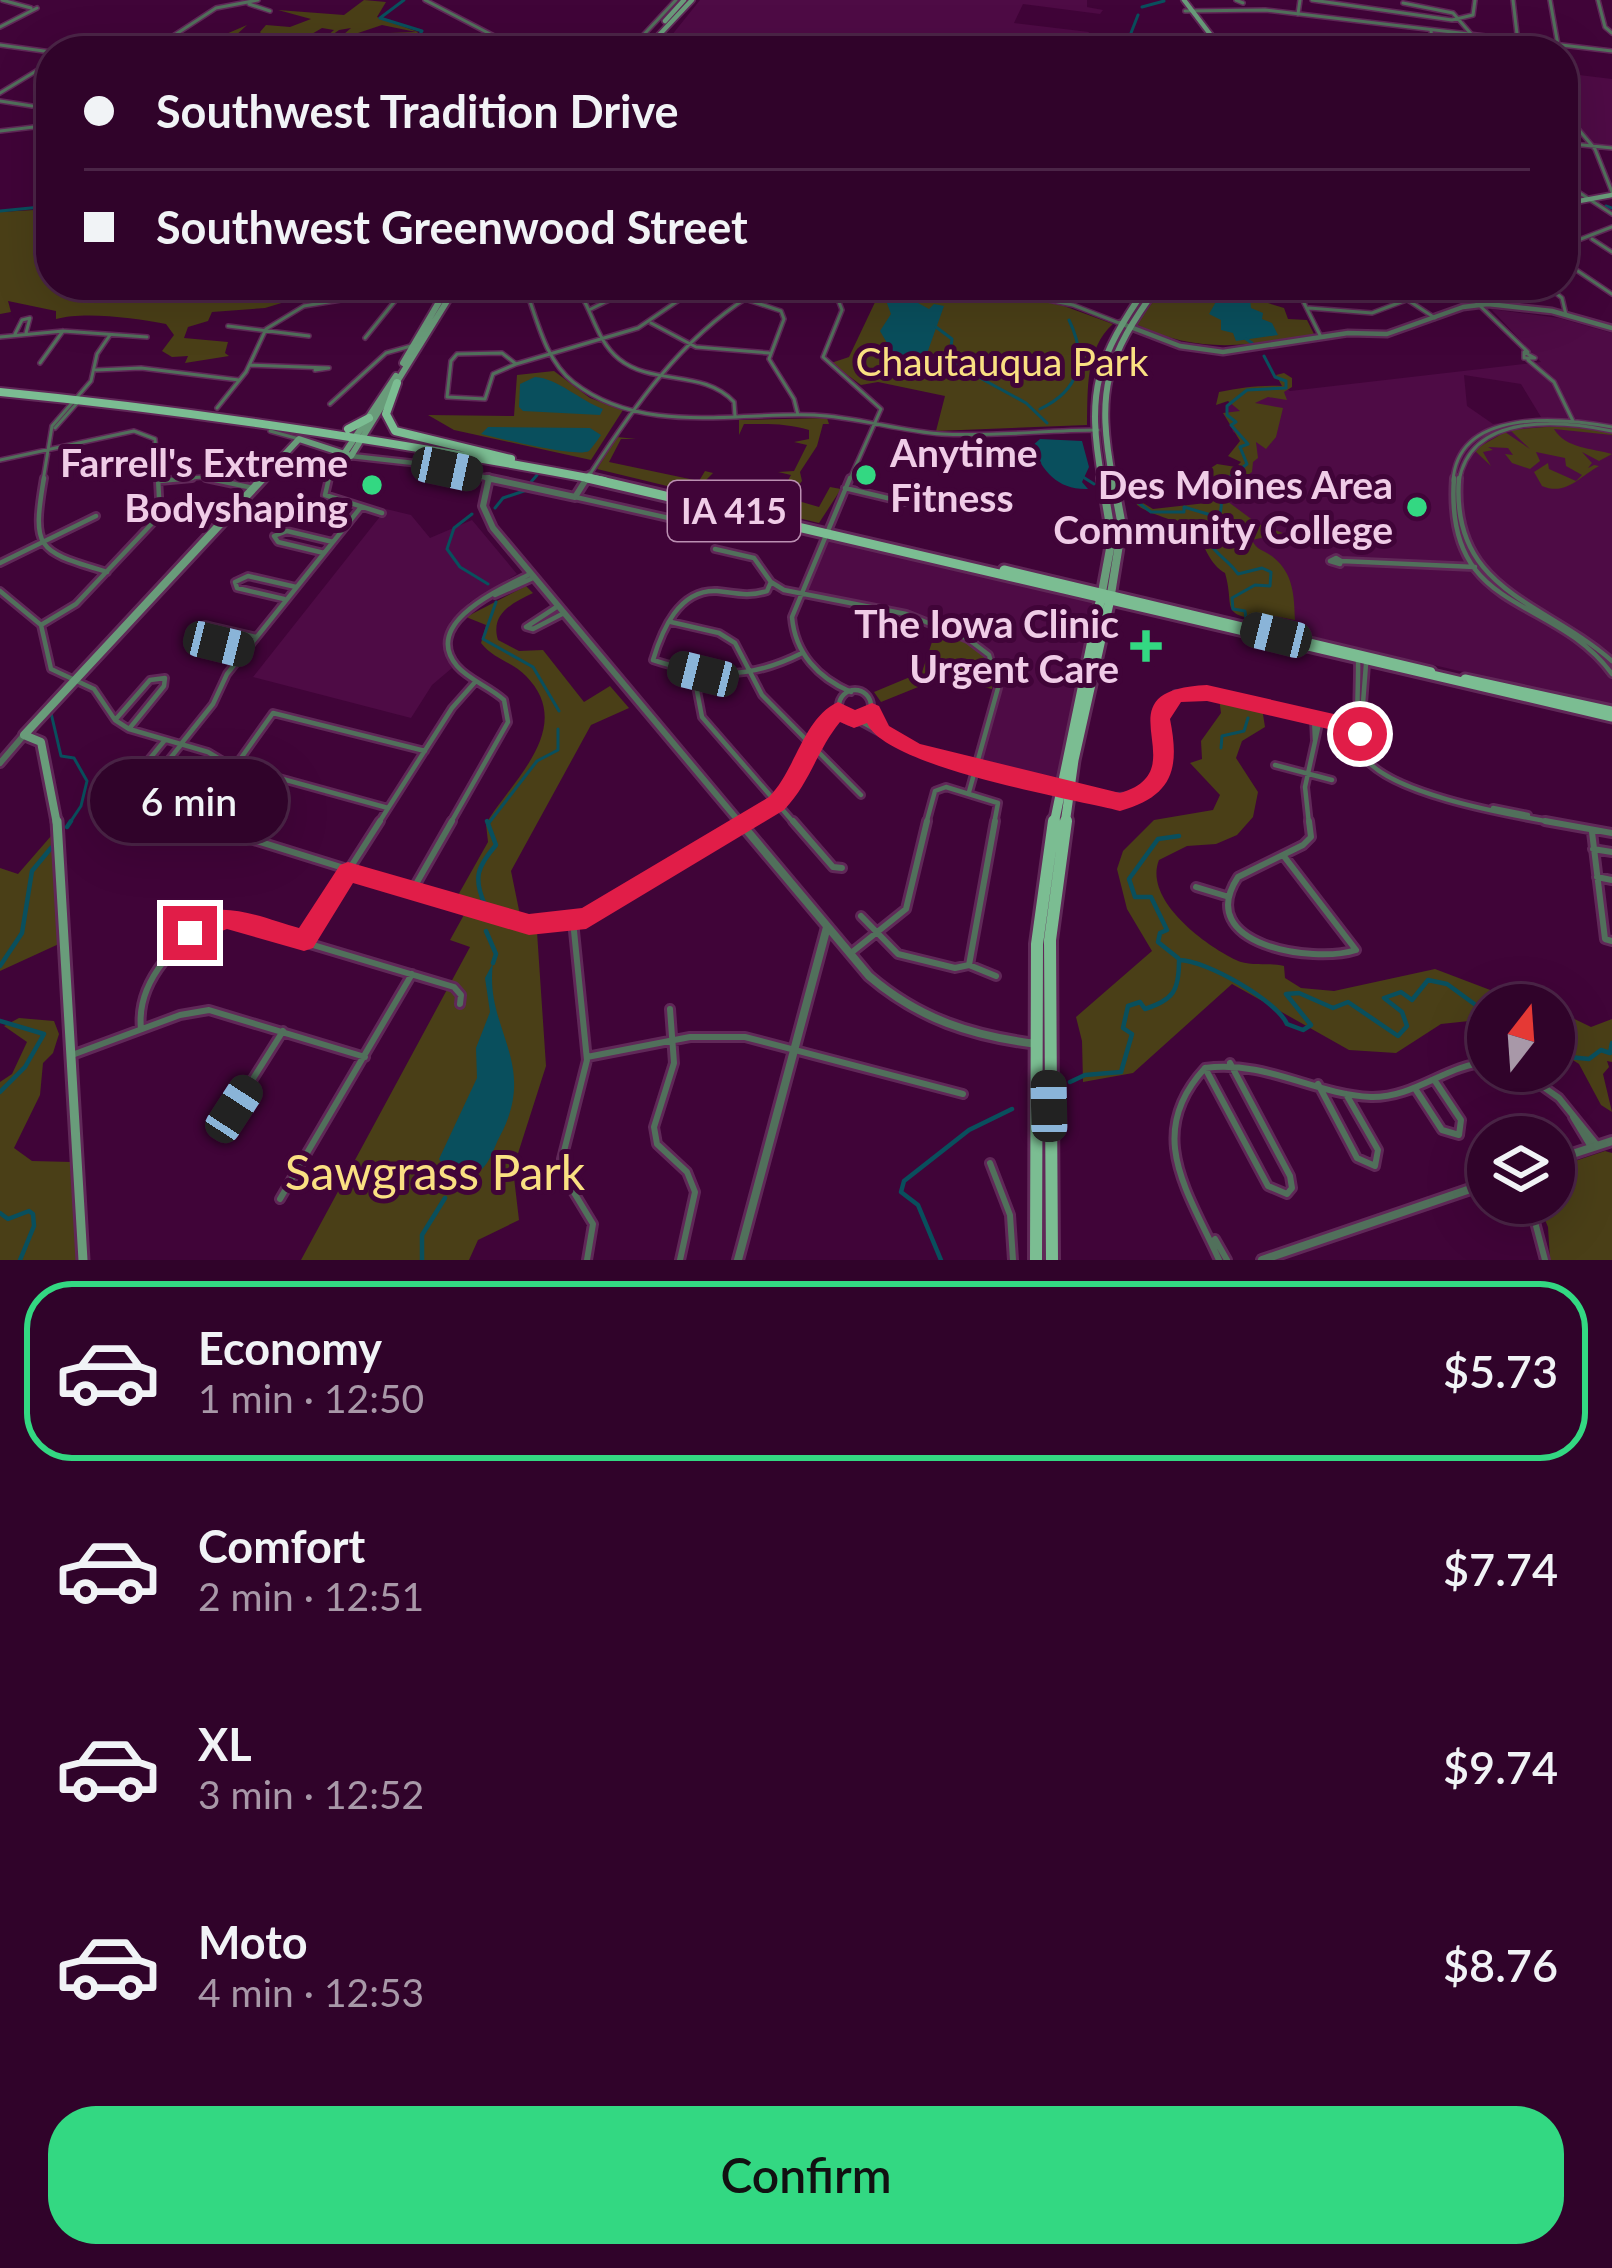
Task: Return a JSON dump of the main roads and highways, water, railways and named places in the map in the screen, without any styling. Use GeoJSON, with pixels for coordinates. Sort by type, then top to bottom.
{"type":"FeatureCollection","features":[{"type":"Feature","properties":{"kind":"main road"},"geometry":{"type":"LineString","coordinates":[[651,36],[684,0]]}},
{"type":"Feature","properties":{"kind":"main road"},"geometry":{"type":"LineString","coordinates":[[1182,0],[1208,36]]}},
{"type":"Feature","properties":{"kind":"main road"},"geometry":{"type":"LineString","coordinates":[[1578,197],[1612,194]]}},
{"type":"Feature","properties":{"kind":"main road"},"geometry":{"type":"LineString","coordinates":[[362,435],[442,300]]}},
{"type":"Feature","properties":{"kind":"main road"},"geometry":{"type":"LineString","coordinates":[[350,454],[397,383],[442,300]]}},
{"type":"Feature","properties":{"kind":"main road"},"geometry":{"type":"LineString","coordinates":[[1036,1260],[1042,1044],[1065,789],[1122,526],[1099,430],[1106,380],[1123,324],[1141,300]]}},
{"type":"Feature","properties":{"kind":"main road"},"geometry":{"type":"LineString","coordinates":[[1123,324],[1144,300]]}},
{"type":"Feature","properties":{"kind":"main road"},"geometry":{"type":"LineString","coordinates":[[397,383],[385,412],[395,430],[511,459]]}},
{"type":"Feature","properties":{"kind":"main road","name":"IA 415"},"geometry":{"type":"LineString","coordinates":[[0,390],[217,408],[589,476]]}},
{"type":"Feature","properties":{"kind":"main road","name":"IA 415"},"geometry":{"type":"LineString","coordinates":[[79,396],[511,459],[1106,597]]}},
{"type":"Feature","properties":{"kind":"main road"},"geometry":{"type":"LineString","coordinates":[[348,429],[369,418]]}},
{"type":"Feature","properties":{"kind":"main road"},"geometry":{"type":"LineString","coordinates":[[83,1260],[56,812],[41,742],[24,735],[299,439],[350,454]]}},
{"type":"Feature","properties":{"kind":"main road"},"geometry":{"type":"LineString","coordinates":[[350,454],[368,442],[384,442]]}},
{"type":"Feature","properties":{"kind":"main road"},"geometry":{"type":"LineString","coordinates":[[1106,597],[1612,714]]}},
{"type":"Feature","properties":{"kind":"main road"},"geometry":{"type":"LineString","coordinates":[[1042,1044],[1052,1260]]}},
{"type":"Feature","properties":{"kind":"waterway"},"geometry":{"type":"LineString","coordinates":[[404,0],[380,18],[422,31],[419,36]]}},
{"type":"Feature","properties":{"kind":"waterway"},"geometry":{"type":"LineString","coordinates":[[1142,7],[1164,1]]}},
{"type":"Feature","properties":{"kind":"waterway"},"geometry":{"type":"LineString","coordinates":[[1130,36],[1138,15]]}},
{"type":"Feature","properties":{"kind":"waterway"},"geometry":{"type":"LineString","coordinates":[[1606,206],[1612,208]]}},
{"type":"Feature","properties":{"kind":"waterway"},"geometry":{"type":"LineString","coordinates":[[0,211],[36,207]]}},
{"type":"Feature","properties":{"kind":"waterway"},"geometry":{"type":"LineString","coordinates":[[1040,409],[1064,393],[1077,372],[1078,348],[1069,320]]}},
{"type":"Feature","properties":{"kind":"waterway"},"geometry":{"type":"LineString","coordinates":[[936,327],[952,339],[949,361],[1026,403],[1047,423]]}},
{"type":"Feature","properties":{"kind":"waterway"},"geometry":{"type":"LineString","coordinates":[[1246,339],[1252,343]]}},
{"type":"Feature","properties":{"kind":"waterway"},"geometry":{"type":"LineString","coordinates":[[1246,618],[1245,611],[1233,609],[1232,598],[1255,585],[1270,586],[1271,572],[1262,568],[1238,574],[1206,538],[1220,514],[1218,486],[1247,464],[1240,447],[1248,444],[1231,425],[1236,422],[1227,415],[1227,406],[1247,390],[1286,388],[1286,381],[1275,377],[1264,356]]}},
{"type":"Feature","properties":{"kind":"waterway"},"geometry":{"type":"LineString","coordinates":[[531,482],[537,475]]}},
{"type":"Feature","properties":{"kind":"waterway"},"geometry":{"type":"LineString","coordinates":[[1083,477],[1094,484]]}},
{"type":"Feature","properties":{"kind":"waterway"},"geometry":{"type":"LineString","coordinates":[[495,508],[503,498],[524,491]]}},
{"type":"Feature","properties":{"kind":"waterway"},"geometry":{"type":"LineString","coordinates":[[1132,498],[1151,512],[1184,512],[1184,507],[1211,515],[1212,522]]}},
{"type":"Feature","properties":{"kind":"waterway"},"geometry":{"type":"LineString","coordinates":[[472,514],[454,528],[447,549],[460,567],[488,584]]}},
{"type":"Feature","properties":{"kind":"waterway"},"geometry":{"type":"LineString","coordinates":[[496,602],[483,639],[533,667],[559,711]]}},
{"type":"Feature","properties":{"kind":"waterway"},"geometry":{"type":"LineString","coordinates":[[51,713],[61,756],[74,758],[87,781],[81,806],[67,827]]}},
{"type":"Feature","properties":{"kind":"waterway"},"geometry":{"type":"LineString","coordinates":[[1221,748],[1222,736],[1244,731],[1248,718]]}},
{"type":"Feature","properties":{"kind":"waterway"},"geometry":{"type":"LineString","coordinates":[[488,824],[537,761],[558,750],[558,729]]}},
{"type":"Feature","properties":{"kind":"waterway"},"geometry":{"type":"LineString","coordinates":[[485,905],[479,873],[496,845],[488,824]]}},
{"type":"Feature","properties":{"kind":"waterway"},"geometry":{"type":"LineString","coordinates":[[1178,958],[1158,942],[1160,933],[1167,930],[1151,897],[1135,897],[1129,879],[1158,839],[1179,836]]}},
{"type":"Feature","properties":{"kind":"waterway"},"geometry":{"type":"LineString","coordinates":[[0,966],[22,933],[32,871],[51,848]]}},
{"type":"Feature","properties":{"kind":"waterway"},"geometry":{"type":"LineString","coordinates":[[486,931],[496,954],[493,963]]}},
{"type":"Feature","properties":{"kind":"waterway"},"geometry":{"type":"LineString","coordinates":[[1179,960],[1239,983],[1270,1004],[1287,1024],[1303,1030],[1311,1025],[1286,994],[1299,993],[1333,1008],[1348,1002],[1398,1036],[1407,1026],[1402,1012],[1384,998],[1401,992],[1412,1000],[1428,980],[1447,984],[1467,999]]}},
{"type":"Feature","properties":{"kind":"waterway"},"geometry":{"type":"LineString","coordinates":[[1070,1082],[1085,1075],[1121,1072],[1132,1034],[1123,1028],[1128,1006],[1140,1002],[1145,1009],[1168,998],[1176,987],[1179,961]]}},
{"type":"Feature","properties":{"kind":"waterway"},"geometry":{"type":"LineString","coordinates":[[0,1021],[44,1034],[25,1067],[0,1092]]}},
{"type":"Feature","properties":{"kind":"waterway"},"geometry":{"type":"LineString","coordinates":[[1575,1058],[1589,1059],[1601,1050],[1610,1053],[1612,1043]]}},
{"type":"Feature","properties":{"kind":"waterway"},"geometry":{"type":"LineString","coordinates":[[941,1260],[918,1205],[901,1192],[904,1181],[969,1130],[1012,1109]]}},
{"type":"Feature","properties":{"kind":"waterway"},"geometry":{"type":"LineString","coordinates":[[422,1260],[422,1235],[445,1198]]}},
{"type":"Feature","properties":{"kind":"waterway"},"geometry":{"type":"LineString","coordinates":[[0,1213],[8,1219],[29,1211],[33,1214],[34,1226],[20,1260]]}},
{"type":"Feature","properties":{"kind":"place","name":"Anytime Fitness"},"geometry":{"type":"Point","coordinates":[866,475]}},
{"type":"Feature","properties":{"kind":"place","name":"Farrell's Extreme Bodyshaping"},"geometry":{"type":"Point","coordinates":[372,485]}},
{"type":"Feature","properties":{"kind":"place","name":"Des Moines Area Community College"},"geometry":{"type":"Point","coordinates":[1417,507]}},
{"type":"Feature","properties":{"kind":"place","name":"The Iowa Clinic Urgent Care"},"geometry":{"type":"Point","coordinates":[1146,646]}},
{"type":"Feature","properties":{"kind":"park label","name":"Chautauqua Park"},"geometry":{"type":"Point","coordinates":[1002,362]}},
{"type":"Feature","properties":{"kind":"park label","name":"Sawgrass Park"},"geometry":{"type":"Point","coordinates":[435,1173]}}]}
